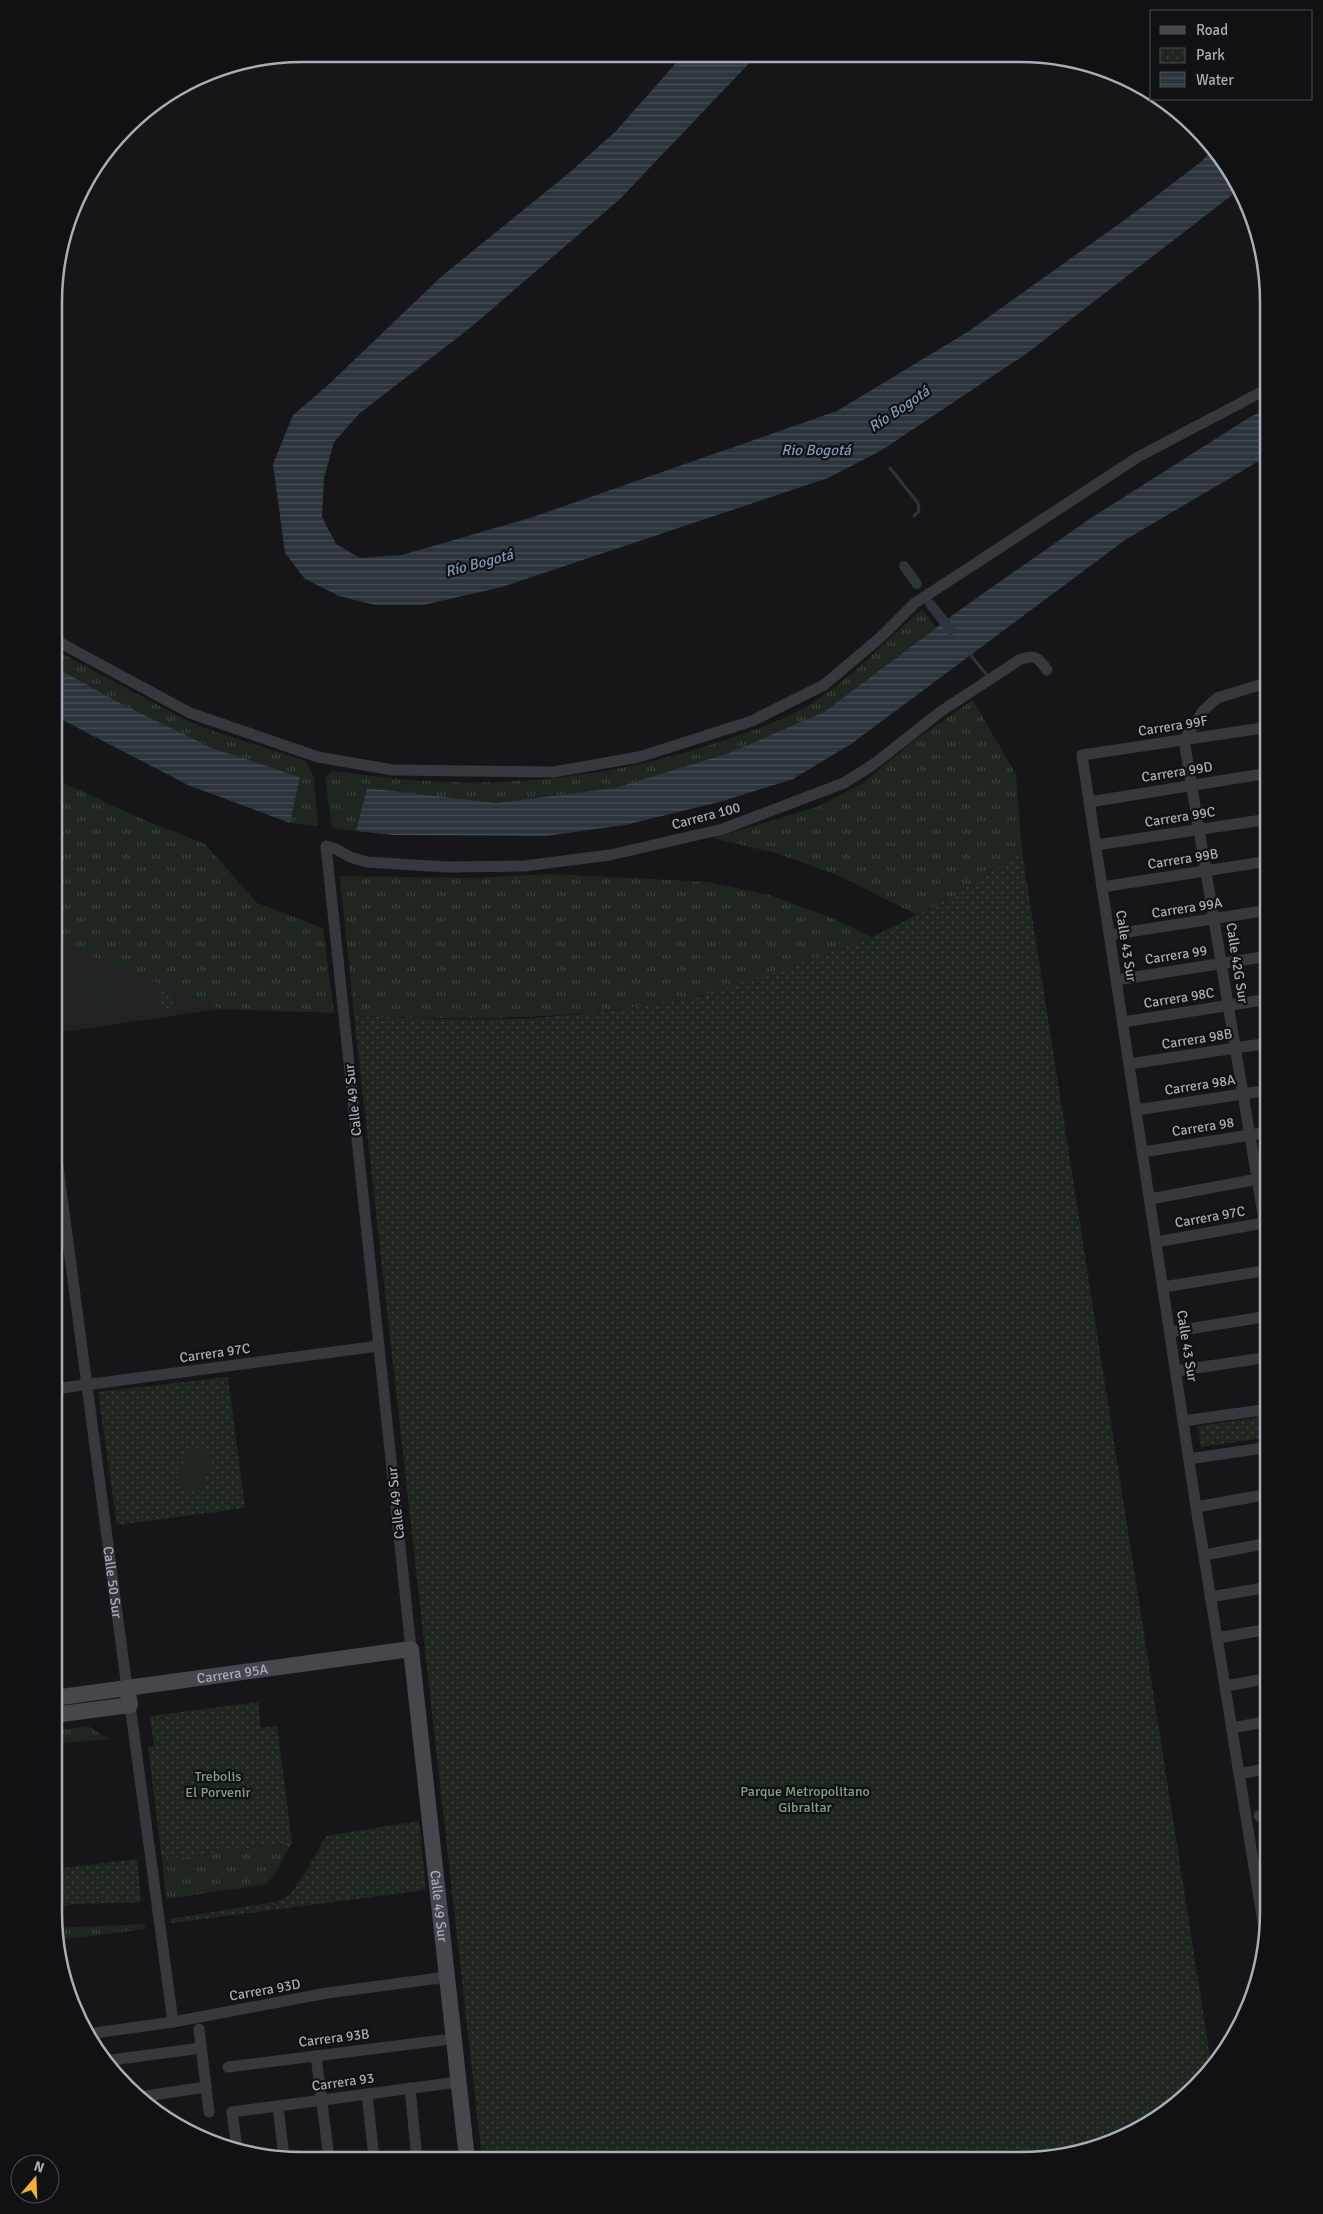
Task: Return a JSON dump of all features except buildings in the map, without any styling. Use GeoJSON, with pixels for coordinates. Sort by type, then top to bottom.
{"type":"FeatureCollection","features":[{"type":"Feature","properties":{"kind":"street"},"geometry":{"type":"LineString","coordinates":[[62,644],[190,713],[318,757],[393,770],[553,772],[639,757],[752,721],[824,685],[882,636],[915,603],[1138,457],[1260,393]]}},
{"type":"Feature","properties":{"kind":"street","name":"Carrera 100"},"geometry":{"type":"LineString","coordinates":[[326,846],[350,857],[367,862],[447,868],[524,866],[610,855],[723,830],[844,783],[874,764],[940,712],[1019,660],[1030,655],[1038,658],[1047,670]]}},
{"type":"Feature","properties":{"kind":"street"},"geometry":{"type":"LineString","coordinates":[[1184,740],[1203,711],[1217,698],[1260,685]]}},
{"type":"Feature","properties":{"kind":"street","name":"Carrera 99F"},"geometry":{"type":"LineString","coordinates":[[1082,755],[1260,728]]}},
{"type":"Feature","properties":{"kind":"street","name":"Calle 42G Sur"},"geometry":{"type":"LineString","coordinates":[[1184,740],[1250,1135],[1260,1168]]}},
{"type":"Feature","properties":{"kind":"street","name":"Calle 43 Sur"},"geometry":{"type":"LineString","coordinates":[[1082,755],[1210,1598],[1254,1865],[1260,1889]]}},
{"type":"Feature","properties":{"kind":"street","name":"Carrera 99D"},"geometry":{"type":"LineString","coordinates":[[1089,802],[1260,774]]}},
{"type":"Feature","properties":{"kind":"street","name":"Carrera 99C"},"geometry":{"type":"LineString","coordinates":[[1096,845],[1260,820]]}},
{"type":"Feature","properties":{"kind":"street","name":"Calle 49 Sur"},"geometry":{"type":"LineString","coordinates":[[326,846],[466,2152]]}},
{"type":"Feature","properties":{"kind":"street","name":"Carrera 99B"},"geometry":{"type":"LineString","coordinates":[[1102,887],[1260,862]]}},
{"type":"Feature","properties":{"kind":"street","name":"Carrera 99A"},"geometry":{"type":"LineString","coordinates":[[1109,935],[1260,911]]}},
{"type":"Feature","properties":{"kind":"street","name":"Carrera 99"},"geometry":{"type":"LineString","coordinates":[[1116,980],[1260,957]]}},
{"type":"Feature","properties":{"kind":"street","name":"Carrera 98C"},"geometry":{"type":"LineString","coordinates":[[1123,1022],[1260,1001]]}},
{"type":"Feature","properties":{"kind":"street","name":"Carrera 98B"},"geometry":{"type":"LineString","coordinates":[[1129,1064],[1260,1044]]}},
{"type":"Feature","properties":{"kind":"street","name":"Carrera 98A"},"geometry":{"type":"LineString","coordinates":[[1136,1110],[1260,1091]]}},
{"type":"Feature","properties":{"kind":"street","name":"Carrera 98"},"geometry":{"type":"LineString","coordinates":[[1142,1152],[1260,1133]]}},
{"type":"Feature","properties":{"kind":"street"},"geometry":{"type":"LineString","coordinates":[[1150,1199],[1260,1179]]}},
{"type":"Feature","properties":{"kind":"street","name":"Calle 50 Sur"},"geometry":{"type":"LineString","coordinates":[[62,1195],[173,2022]]}},
{"type":"Feature","properties":{"kind":"street","name":"Carrera 97C"},"geometry":{"type":"LineString","coordinates":[[1156,1242],[1260,1223]]}},
{"type":"Feature","properties":{"kind":"street"},"geometry":{"type":"LineString","coordinates":[[1163,1287],[1260,1271]]}},
{"type":"Feature","properties":{"kind":"street"},"geometry":{"type":"LineString","coordinates":[[1170,1332],[1260,1317]]}},
{"type":"Feature","properties":{"kind":"street","name":"Carrera 97C"},"geometry":{"type":"LineString","coordinates":[[62,1388],[379,1346]]}},
{"type":"Feature","properties":{"kind":"street"},"geometry":{"type":"LineString","coordinates":[[1176,1371],[1260,1358]]}},
{"type":"Feature","properties":{"kind":"street"},"geometry":{"type":"LineString","coordinates":[[1183,1421],[1260,1410]]}},
{"type":"Feature","properties":{"kind":"street"},"geometry":{"type":"LineString","coordinates":[[1189,1459],[1260,1448]]}},
{"type":"Feature","properties":{"kind":"street"},"geometry":{"type":"LineString","coordinates":[[1196,1507],[1260,1496]]}},
{"type":"Feature","properties":{"kind":"street"},"geometry":{"type":"LineString","coordinates":[[1204,1555],[1260,1545]]}},
{"type":"Feature","properties":{"kind":"street"},"geometry":{"type":"LineString","coordinates":[[1210,1598],[1260,1589]]}},
{"type":"Feature","properties":{"kind":"street"},"geometry":{"type":"LineString","coordinates":[[1217,1638],[1260,1631]]}},
{"type":"Feature","properties":{"kind":"street","name":"Carrera 95A"},"geometry":{"type":"LineString","coordinates":[[62,1697],[411,1649]]}},
{"type":"Feature","properties":{"kind":"street"},"geometry":{"type":"LineString","coordinates":[[1226,1686],[1260,1680]]}},
{"type":"Feature","properties":{"kind":"street"},"geometry":{"type":"LineString","coordinates":[[62,1714],[130,1705]]}},
{"type":"Feature","properties":{"kind":"street"},"geometry":{"type":"LineString","coordinates":[[1232,1728],[1260,1723]]}},
{"type":"Feature","properties":{"kind":"street"},"geometry":{"type":"LineString","coordinates":[[1239,1774],[1260,1770]]}},
{"type":"Feature","properties":{"kind":"street"},"geometry":{"type":"LineString","coordinates":[[1254,1865],[1260,1864]]}},
{"type":"Feature","properties":{"kind":"street","name":"Carrera 93D"},"geometry":{"type":"LineString","coordinates":[[96,2033],[173,2022],[327,1993],[447,1977]]}},
{"type":"Feature","properties":{"kind":"street"},"geometry":{"type":"LineString","coordinates":[[199,2029],[209,2112]]}},
{"type":"Feature","properties":{"kind":"street","name":"Carrera 93B"},"geometry":{"type":"LineString","coordinates":[[228,2067],[443,2040]]}},
{"type":"Feature","properties":{"kind":"street"},"geometry":{"type":"LineString","coordinates":[[113,2060],[201,2048]]}},
{"type":"Feature","properties":{"kind":"street"},"geometry":{"type":"LineString","coordinates":[[316,2056],[328,2152]]}},
{"type":"Feature","properties":{"kind":"street","name":"Carrera 93"},"geometry":{"type":"LineString","coordinates":[[236,2142],[232,2112],[458,2082]]}},
{"type":"Feature","properties":{"kind":"street"},"geometry":{"type":"LineString","coordinates":[[148,2096],[206,2087]]}},
{"type":"Feature","properties":{"kind":"street"},"geometry":{"type":"LineString","coordinates":[[410,2088],[416,2152]]}},
{"type":"Feature","properties":{"kind":"street"},"geometry":{"type":"LineString","coordinates":[[367,2094],[373,2152]]}},
{"type":"Feature","properties":{"kind":"street"},"geometry":{"type":"LineString","coordinates":[[278,2106],[283,2151]]}},
{"type":"Feature","properties":{"kind":"shaded area"},"geometry":{"type":"Polygon","coordinates":[[[62,944],[221,1009],[62,1032],[62,944]]]}},
{"type":"Feature","properties":{"kind":"green space"},"geometry":{"type":"Polygon","coordinates":[[[922,609],[936,627],[824,712],[729,753],[615,788],[496,803],[367,788],[356,831],[332,828],[325,779],[332,771],[426,781],[500,782],[536,780],[573,776],[645,763],[681,754],[754,730],[803,709],[829,692],[922,609]]]}},
{"type":"Feature","properties":{"kind":"green space"},"geometry":{"type":"Polygon","coordinates":[[[62,654],[184,719],[207,729],[306,761],[314,778],[318,826],[290,823],[300,777],[212,748],[118,702],[62,671],[62,654]]]}},
{"type":"Feature","properties":{"kind":"green space"},"geometry":{"type":"Polygon","coordinates":[[[973,700],[1016,775],[1022,852],[945,901],[917,915],[842,877],[779,854],[713,838],[817,807],[863,783],[911,743],[973,700]]]}},
{"type":"Feature","properties":{"kind":"green space"},"geometry":{"type":"Polygon","coordinates":[[[62,782],[135,816],[205,844],[257,903],[323,928],[334,1013],[221,1009],[62,944],[62,782]]]}},
{"type":"Feature","properties":{"kind":"green space","name":"Parque Metropolitano Gibraltar"},"geometry":{"type":"Polygon","coordinates":[[[1022,852],[1210,2059],[1167,2102],[1127,2127],[1098,2139],[1068,2147],[1037,2151],[481,2152],[354,1016],[526,1019],[610,1011],[699,997],[872,937],[945,901],[1022,852]]]}},
{"type":"Feature","properties":{"kind":"green space"},"geometry":{"type":"Polygon","coordinates":[[[549,874],[708,882],[769,895],[829,917],[872,937],[744,983],[700,996],[670,1002],[605,1011],[533,1017],[426,1018],[354,1016],[340,876],[474,878],[549,874]]]}},
{"type":"Feature","properties":{"kind":"green space"},"geometry":{"type":"Polygon","coordinates":[[[105,970],[109,1003],[88,1006],[84,973],[105,970]]]}},
{"type":"Feature","properties":{"kind":"green space"},"geometry":{"type":"Polygon","coordinates":[[[158,990],[171,995],[174,1009],[161,1011],[158,990]]]}},
{"type":"Feature","properties":{"kind":"green space"},"geometry":{"type":"Polygon","coordinates":[[[228,1377],[245,1508],[117,1525],[98,1392],[228,1377]]]}},
{"type":"Feature","properties":{"kind":"green space"},"geometry":{"type":"Polygon","coordinates":[[[1260,1417],[1260,1438],[1201,1447],[1198,1426],[1260,1417]]]}},
{"type":"Feature","properties":{"kind":"green space"},"geometry":{"type":"Polygon","coordinates":[[[189,1447],[214,1456],[200,1494],[175,1485],[189,1447]]]}},
{"type":"Feature","properties":{"kind":"green space","name":"Trebolis El Porvenir"},"geometry":{"type":"Polygon","coordinates":[[[258,1702],[261,1728],[277,1726],[292,1842],[162,1860],[148,1747],[154,1746],[150,1716],[258,1702]]]}},
{"type":"Feature","properties":{"kind":"green space"},"geometry":{"type":"Polygon","coordinates":[[[88,1726],[108,1739],[62,1743],[62,1730],[88,1726]]]}},
{"type":"Feature","properties":{"kind":"green space"},"geometry":{"type":"Polygon","coordinates":[[[419,1821],[426,1890],[172,1923],[170,1919],[275,1902],[290,1895],[326,1836],[419,1821]]]}},
{"type":"Feature","properties":{"kind":"green space"},"geometry":{"type":"Polygon","coordinates":[[[292,1842],[278,1869],[267,1884],[166,1899],[162,1860],[292,1842]]]}},
{"type":"Feature","properties":{"kind":"green space"},"geometry":{"type":"Polygon","coordinates":[[[137,1859],[141,1902],[75,1904],[62,1907],[62,1868],[137,1859]]]}},
{"type":"Feature","properties":{"kind":"green space"},"geometry":{"type":"Polygon","coordinates":[[[144,1924],[146,1929],[65,1939],[63,1928],[144,1924]]]}},
{"type":"Feature","properties":{"kind":"water","name":"Rio Bogotá"},"geometry":{"type":"Polygon","coordinates":[[[677,62],[750,62],[620,199],[470,328],[360,413],[334,442],[324,478],[322,517],[336,544],[360,558],[402,555],[530,518],[837,411],[969,331],[1130,216],[1202,161],[1209,153],[1234,193],[1026,354],[882,450],[828,478],[502,587],[423,605],[375,605],[339,596],[305,579],[285,553],[273,464],[293,415],[327,386],[442,276],[569,173],[616,131],[677,62]]]}},
{"type":"Feature","properties":{"kind":"water"},"geometry":{"type":"Polygon","coordinates":[[[1260,412],[1260,460],[1125,540],[851,744],[793,779],[723,801],[625,825],[546,836],[394,835],[356,831],[367,788],[496,803],[615,788],[729,753],[824,712],[961,609],[1088,520],[1260,412]]]}},
{"type":"Feature","properties":{"kind":"water"},"geometry":{"type":"Polygon","coordinates":[[[62,671],[118,702],[212,748],[300,777],[290,823],[188,785],[62,720],[62,671]]]}},
{"type":"Feature","properties":{"kind":"waterway"},"geometry":{"type":"LineString","coordinates":[[890,468],[918,503],[919,511],[914,516]]}},
{"type":"Feature","properties":{"kind":"waterway"},"geometry":{"type":"LineString","coordinates":[[904,566],[917,584]]}},
{"type":"Feature","properties":{"kind":"waterway"},"geometry":{"type":"LineString","coordinates":[[930,604],[951,630]]}},
{"type":"Feature","properties":{"kind":"waterway"},"geometry":{"type":"LineString","coordinates":[[969,653],[986,674]]}},
{"type":"Feature","properties":{"kind":"water label","name":"Río Bogotá"},"geometry":{"type":"Point","coordinates":[899,409]}},
{"type":"Feature","properties":{"kind":"water label","name":"Río Bogotá"},"geometry":{"type":"Point","coordinates":[479,563]}}]}
